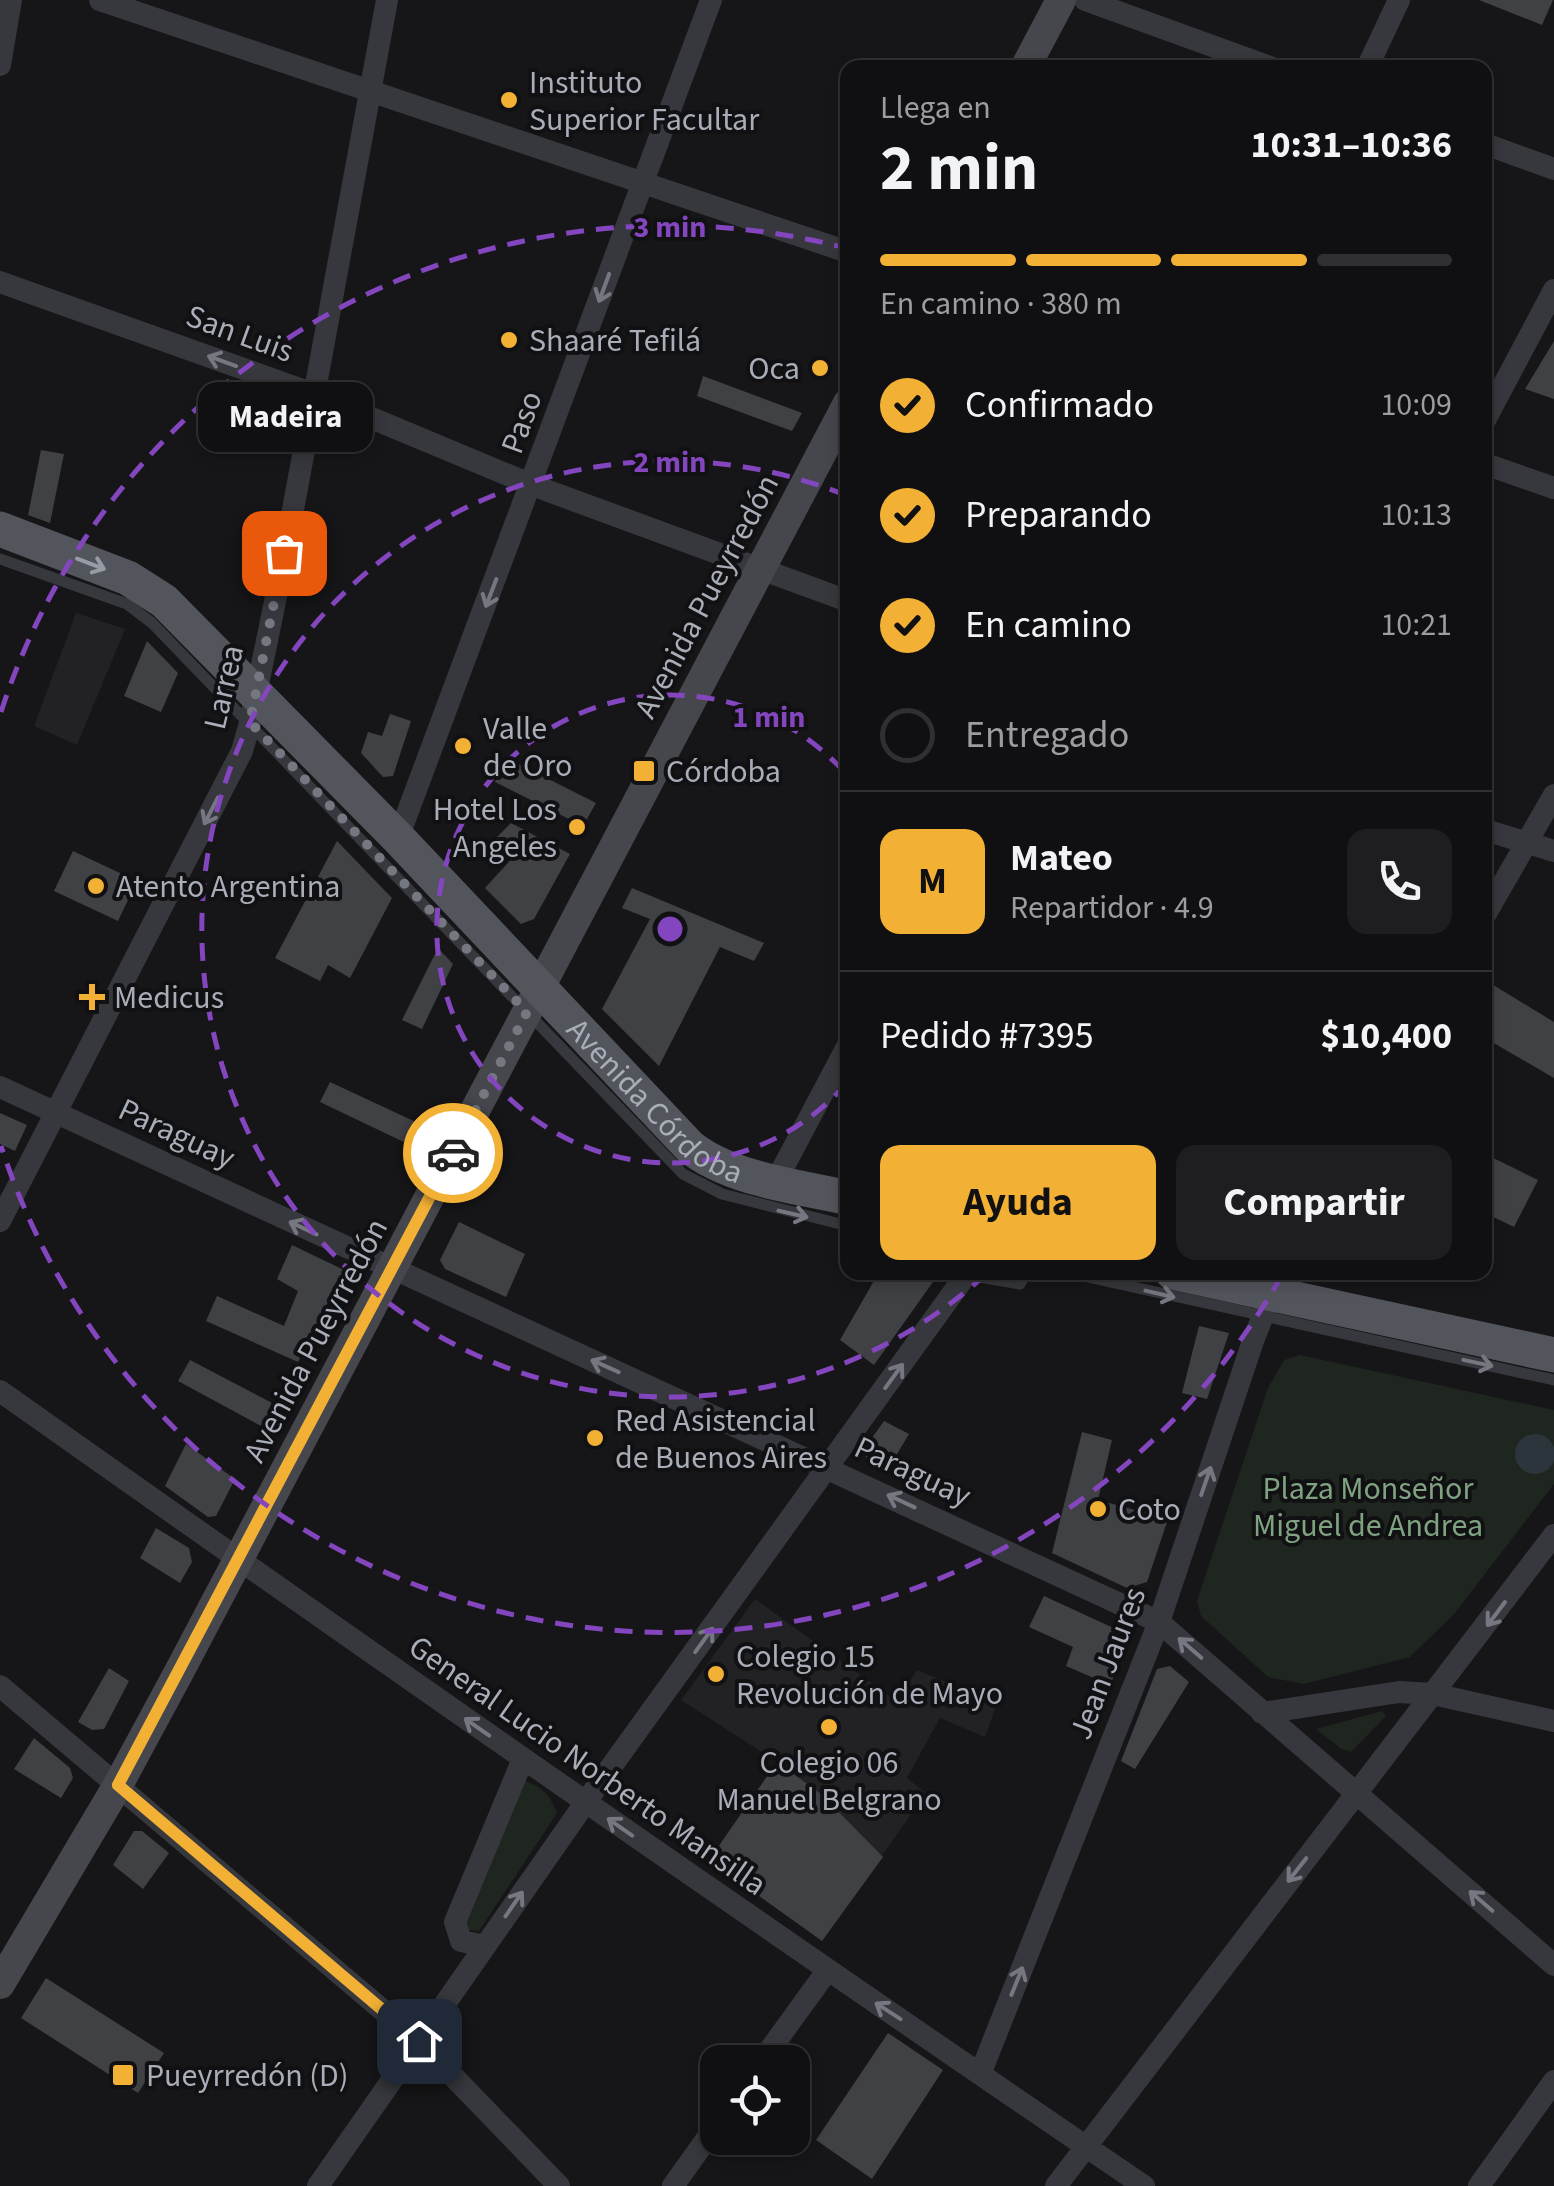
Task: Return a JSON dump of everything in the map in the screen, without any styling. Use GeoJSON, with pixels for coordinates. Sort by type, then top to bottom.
{"type":"FeatureCollection","features":[{"type":"Feature","properties":{"kind":"main road"},"geometry":{"type":"LineString","coordinates":[[1029,60],[1061,0]]}},
{"type":"Feature","properties":{"kind":"main road","name":"Avenida Pueyrredón"},"geometry":{"type":"LineString","coordinates":[[0,1984],[118,1785],[840,418]]}},
{"type":"Feature","properties":{"kind":"main road","name":"Avenida Córdoba"},"geometry":{"type":"LineString","coordinates":[[0,529],[128,578],[155,593],[254,708],[533,1001],[690,1148],[717,1164],[840,1196]]}},
{"type":"Feature","properties":{"kind":"main road"},"geometry":{"type":"LineString","coordinates":[[1206,1280],[1554,1354]]}},
{"type":"Feature","properties":{"kind":"street"},"geometry":{"type":"LineString","coordinates":[[0,65],[11,0]]}},
{"type":"Feature","properties":{"kind":"street"},"geometry":{"type":"LineString","coordinates":[[100,0],[840,249]]}},
{"type":"Feature","properties":{"kind":"street","name":"Larrea"},"geometry":{"type":"LineString","coordinates":[[0,1220],[242,751],[254,708],[387,0]]}},
{"type":"Feature","properties":{"kind":"street","name":"Paso"},"geometry":{"type":"LineString","coordinates":[[393,852],[711,0]]}},
{"type":"Feature","properties":{"kind":"street"},"geometry":{"type":"LineString","coordinates":[[1086,0],[1251,60]]}},
{"type":"Feature","properties":{"kind":"street"},"geometry":{"type":"LineString","coordinates":[[1371,60],[1399,0]]}},
{"type":"Feature","properties":{"kind":"street"},"geometry":{"type":"LineString","coordinates":[[1492,147],[1554,169]]}},
{"type":"Feature","properties":{"kind":"street","name":"San Luis"},"geometry":{"type":"LineString","coordinates":[[0,282],[314,394],[532,485],[840,598]]}},
{"type":"Feature","properties":{"kind":"street"},"geometry":{"type":"LineString","coordinates":[[1492,407],[1554,290]]}},
{"type":"Feature","properties":{"kind":"street"},"geometry":{"type":"LineString","coordinates":[[1492,466],[1554,488]]}},
{"type":"Feature","properties":{"kind":"street"},"geometry":{"type":"LineString","coordinates":[[1492,903],[1554,795]]}},
{"type":"Feature","properties":{"kind":"street"},"geometry":{"type":"LineString","coordinates":[[1492,832],[1554,852]]}},
{"type":"Feature","properties":{"kind":"street"},"geometry":{"type":"LineString","coordinates":[[776,1181],[840,1060]]}},
{"type":"Feature","properties":{"kind":"street","name":"Paraguay"},"geometry":{"type":"LineString","coordinates":[[0,1086],[1159,1622],[1554,1965]]}},
{"type":"Feature","properties":{"kind":"street"},"geometry":{"type":"LineString","coordinates":[[318,2186],[585,1803],[964,1280]]}},
{"type":"Feature","properties":{"kind":"street","name":"Jean Jaures"},"geometry":{"type":"LineString","coordinates":[[980,2072],[1159,1622],[1271,1295]]}},
{"type":"Feature","properties":{"kind":"street","name":"General Lucio Norberto Mansilla"},"geometry":{"type":"LineString","coordinates":[[0,1391],[585,1803],[1144,2186]]}},
{"type":"Feature","properties":{"kind":"street"},"geometry":{"type":"LineString","coordinates":[[1056,2186],[1554,1535]]}},
{"type":"Feature","properties":{"kind":"street"},"geometry":{"type":"LineString","coordinates":[[0,1686],[419,2041],[559,2186]]}},
{"type":"Feature","properties":{"kind":"street"},"geometry":{"type":"LineString","coordinates":[[1262,1713],[1399,1692],[1433,1694],[1554,1721]]}},
{"type":"Feature","properties":{"kind":"street"},"geometry":{"type":"LineString","coordinates":[[484,1946],[461,1941],[456,1922],[524,1760]]}},
{"type":"Feature","properties":{"kind":"street"},"geometry":{"type":"LineString","coordinates":[[773,2045],[827,1971]]}},
{"type":"Feature","properties":{"kind":"street"},"geometry":{"type":"LineString","coordinates":[[1480,2186],[1554,2081]]}},
{"type":"Feature","properties":{"kind":"street"},"geometry":{"type":"LineString","coordinates":[[672,2186],[700,2148]]}},
{"type":"Feature","properties":{"kind":"lane","name":"Avenida Córdoba"},"geometry":{"type":"LineString","coordinates":[[0,559],[138,611],[254,708]]}},
{"type":"Feature","properties":{"kind":"lane","name":"Avenida Córdoba"},"geometry":{"type":"LineString","coordinates":[[533,1001],[684,1174],[722,1194],[840,1224]]}},
{"type":"Feature","properties":{"kind":"lane"},"geometry":{"type":"LineString","coordinates":[[999,1280],[1020,1284],[1022,1280]]}},
{"type":"Feature","properties":{"kind":"lane"},"geometry":{"type":"LineString","coordinates":[[1137,1280],[1271,1295],[1554,1380]]}},
{"type":"Feature","properties":{"kind":"shaded area"},"geometry":{"type":"Polygon","coordinates":[[[76,613],[125,629],[77,745],[34,726],[76,613]]]}},
{"type":"Feature","properties":{"kind":"shaded area"},"geometry":{"type":"Polygon","coordinates":[[[1535,1434],[1549,1440],[1555,1454],[1549,1468],[1535,1474],[1521,1468],[1515,1454],[1521,1440],[1535,1434]]]}},
{"type":"Feature","properties":{"kind":"shaded area","name":"Colegio 06 Manuel Belgrano"},"geometry":{"type":"Polygon","coordinates":[[[755,1599],[896,1701],[917,1670],[997,1703],[985,1737],[940,1718],[907,1778],[926,1793],[822,1941],[709,1860],[777,1762],[681,1700],[755,1599]]]}},
{"type":"Feature","properties":{"kind":"green space","name":"Plaza Monseñor Miguel de Andrea"},"geometry":{"type":"Polygon","coordinates":[[[1300,1355],[1554,1410],[1554,1484],[1455,1613],[1410,1657],[1304,1684],[1268,1677],[1201,1616],[1197,1601],[1268,1388],[1284,1360],[1300,1355]]]}},
{"type":"Feature","properties":{"kind":"green space"},"geometry":{"type":"Polygon","coordinates":[[[1382,1711],[1386,1716],[1351,1752],[1316,1729],[1382,1711]]]}},
{"type":"Feature","properties":{"kind":"green space"},"geometry":{"type":"Polygon","coordinates":[[[520,1780],[543,1791],[557,1813],[479,1931],[468,1930],[463,1925],[520,1780]]]}},
{"type":"Feature","properties":{"kind":"building"},"geometry":{"type":"Polygon","coordinates":[[[1479,0],[1553,0],[1542,25],[1479,0]]]}},
{"type":"Feature","properties":{"kind":"building"},"geometry":{"type":"Polygon","coordinates":[[[1554,341],[1554,399],[1525,389],[1554,341]]]}},
{"type":"Feature","properties":{"kind":"building"},"geometry":{"type":"Polygon","coordinates":[[[703,376],[802,413],[792,431],[697,396],[703,376]]]}},
{"type":"Feature","properties":{"kind":"building"},"geometry":{"type":"Polygon","coordinates":[[[41,450],[64,454],[50,523],[28,515],[41,450]]]}},
{"type":"Feature","properties":{"kind":"building"},"geometry":{"type":"Polygon","coordinates":[[[147,641],[178,673],[161,712],[124,696],[147,641]]]}},
{"type":"Feature","properties":{"kind":"building"},"geometry":{"type":"Polygon","coordinates":[[[390,714],[411,721],[393,776],[383,777],[361,753],[368,732],[382,736],[390,714]]]}},
{"type":"Feature","properties":{"kind":"building"},"geometry":{"type":"Polygon","coordinates":[[[507,758],[596,803],[583,826],[495,782],[507,758]]]}},
{"type":"Feature","properties":{"kind":"building"},"geometry":{"type":"Polygon","coordinates":[[[511,823],[570,854],[534,919],[521,924],[485,888],[514,856],[491,843],[511,823]]]}},
{"type":"Feature","properties":{"kind":"building"},"geometry":{"type":"Polygon","coordinates":[[[337,841],[392,898],[350,978],[328,965],[320,981],[275,958],[337,841]]]}},
{"type":"Feature","properties":{"kind":"building","name":"Atento Argentina"},"geometry":{"type":"Polygon","coordinates":[[[73,851],[137,881],[118,921],[54,891],[73,851]]]}},
{"type":"Feature","properties":{"kind":"building"},"geometry":{"type":"Polygon","coordinates":[[[632,888],[764,943],[754,961],[720,947],[659,1066],[602,1009],[650,919],[622,908],[632,888]]]}},
{"type":"Feature","properties":{"kind":"building"},"geometry":{"type":"Polygon","coordinates":[[[438,948],[453,964],[422,1029],[402,1020],[438,948]]]}},
{"type":"Feature","properties":{"kind":"building"},"geometry":{"type":"Polygon","coordinates":[[[1492,984],[1554,1022],[1554,1078],[1492,1042],[1492,984]]]}},
{"type":"Feature","properties":{"kind":"building"},"geometry":{"type":"Polygon","coordinates":[[[330,1082],[420,1124],[410,1145],[320,1102],[330,1082]]]}},
{"type":"Feature","properties":{"kind":"building"},"geometry":{"type":"Polygon","coordinates":[[[0,1113],[27,1125],[15,1151],[0,1144],[0,1113]]]}},
{"type":"Feature","properties":{"kind":"building"},"geometry":{"type":"Polygon","coordinates":[[[1492,1157],[1538,1180],[1514,1227],[1492,1216],[1492,1157]]]}},
{"type":"Feature","properties":{"kind":"building"},"geometry":{"type":"Polygon","coordinates":[[[459,1222],[525,1254],[506,1297],[445,1269],[440,1260],[459,1222]]]}},
{"type":"Feature","properties":{"kind":"building"},"geometry":{"type":"Polygon","coordinates":[[[292,1245],[344,1270],[298,1362],[206,1321],[217,1296],[284,1326],[298,1291],[277,1279],[292,1245]]]}},
{"type":"Feature","properties":{"kind":"building"},"geometry":{"type":"Polygon","coordinates":[[[874,1280],[934,1280],[874,1365],[840,1340],[874,1280]]]}},
{"type":"Feature","properties":{"kind":"building"},"geometry":{"type":"Polygon","coordinates":[[[1199,1326],[1229,1333],[1207,1399],[1182,1393],[1199,1326]]]}},
{"type":"Feature","properties":{"kind":"building"},"geometry":{"type":"Polygon","coordinates":[[[190,1360],[274,1404],[261,1426],[178,1381],[190,1360]]]}},
{"type":"Feature","properties":{"kind":"building"},"geometry":{"type":"Polygon","coordinates":[[[884,1421],[909,1434],[885,1474],[868,1465],[864,1449],[884,1421]]]}},
{"type":"Feature","properties":{"kind":"building","name":"Coto"},"geometry":{"type":"Polygon","coordinates":[[[1082,1432],[1112,1440],[1098,1500],[1168,1519],[1147,1582],[1127,1588],[1052,1553],[1082,1432]]]}},
{"type":"Feature","properties":{"kind":"building"},"geometry":{"type":"Polygon","coordinates":[[[186,1444],[235,1479],[216,1516],[208,1517],[165,1486],[186,1444]]]}},
{"type":"Feature","properties":{"kind":"building"},"geometry":{"type":"Polygon","coordinates":[[[156,1528],[189,1548],[192,1562],[180,1583],[140,1558],[156,1528]]]}},
{"type":"Feature","properties":{"kind":"building"},"geometry":{"type":"Polygon","coordinates":[[[1044,1596],[1120,1631],[1127,1646],[1110,1685],[1066,1666],[1073,1647],[1029,1627],[1044,1596]]]}},
{"type":"Feature","properties":{"kind":"building"},"geometry":{"type":"Polygon","coordinates":[[[1170,1666],[1189,1682],[1135,1769],[1121,1761],[1157,1669],[1170,1666]]]}},
{"type":"Feature","properties":{"kind":"building"},"geometry":{"type":"Polygon","coordinates":[[[109,1668],[129,1681],[104,1729],[92,1730],[78,1722],[109,1668]]]}},
{"type":"Feature","properties":{"kind":"building"},"geometry":{"type":"Polygon","coordinates":[[[34,1738],[70,1768],[73,1778],[61,1798],[14,1769],[34,1738]]]}},
{"type":"Feature","properties":{"kind":"building"},"geometry":{"type":"Polygon","coordinates":[[[777,1762],[821,1794],[883,1857],[822,1941],[709,1860],[777,1762]]]}},
{"type":"Feature","properties":{"kind":"building"},"geometry":{"type":"Polygon","coordinates":[[[134,1831],[142,1831],[169,1853],[143,1889],[113,1865],[134,1831]]]}},
{"type":"Feature","properties":{"kind":"building"},"geometry":{"type":"Polygon","coordinates":[[[46,1978],[164,2053],[138,2093],[21,2018],[46,1978]]]}},
{"type":"Feature","properties":{"kind":"building"},"geometry":{"type":"Polygon","coordinates":[[[888,2033],[943,2070],[872,2179],[816,2140],[888,2033]]]}},
{"type":"Feature","properties":{"kind":"way so far"},"geometry":{"type":"LineString","coordinates":[[284,553],[250,722],[527,1012],[453,1153]]}},
{"type":"Feature","properties":{"kind":"place","name":"Instituto Superior Facultar"},"geometry":{"type":"Point","coordinates":[509,100]}},
{"type":"Feature","properties":{"kind":"place","name":"Shaaré Tefilá"},"geometry":{"type":"Point","coordinates":[509,340]}},
{"type":"Feature","properties":{"kind":"place","name":"Oca"},"geometry":{"type":"Point","coordinates":[820,368]}},
{"type":"Feature","properties":{"kind":"place","name":"Madeira"},"geometry":{"type":"Point","coordinates":[284,553]}},
{"type":"Feature","properties":{"kind":"place","name":"Valle de Oro"},"geometry":{"type":"Point","coordinates":[463,746]}},
{"type":"Feature","properties":{"kind":"place","name":"Córdoba"},"geometry":{"type":"Point","coordinates":[644,771]}},
{"type":"Feature","properties":{"kind":"place","name":"Hotel Los Angeles"},"geometry":{"type":"Point","coordinates":[577,827]}},
{"type":"Feature","properties":{"kind":"place","name":"Atento Argentina"},"geometry":{"type":"Point","coordinates":[96,886]}},
{"type":"Feature","properties":{"kind":"place","name":"Medicus"},"geometry":{"type":"Point","coordinates":[92,997]}},
{"type":"Feature","properties":{"kind":"place","name":"Red Asistencial de Buenos Aires"},"geometry":{"type":"Point","coordinates":[595,1438]}},
{"type":"Feature","properties":{"kind":"place","name":"Coto"},"geometry":{"type":"Point","coordinates":[1098,1509]}},
{"type":"Feature","properties":{"kind":"place","name":"Colegio 15 Revolución de Mayo"},"geometry":{"type":"Point","coordinates":[716,1674]}},
{"type":"Feature","properties":{"kind":"place","name":"Colegio 06 Manuel Belgrano"},"geometry":{"type":"Point","coordinates":[829,1727]}},
{"type":"Feature","properties":{"kind":"place","name":"Pueyrredón (D)"},"geometry":{"type":"Point","coordinates":[123,2075]}},
{"type":"Feature","properties":{"kind":"route"},"geometry":{"type":"LineString","coordinates":[[419,2041],[118,1785],[453,1153]]}}]}
